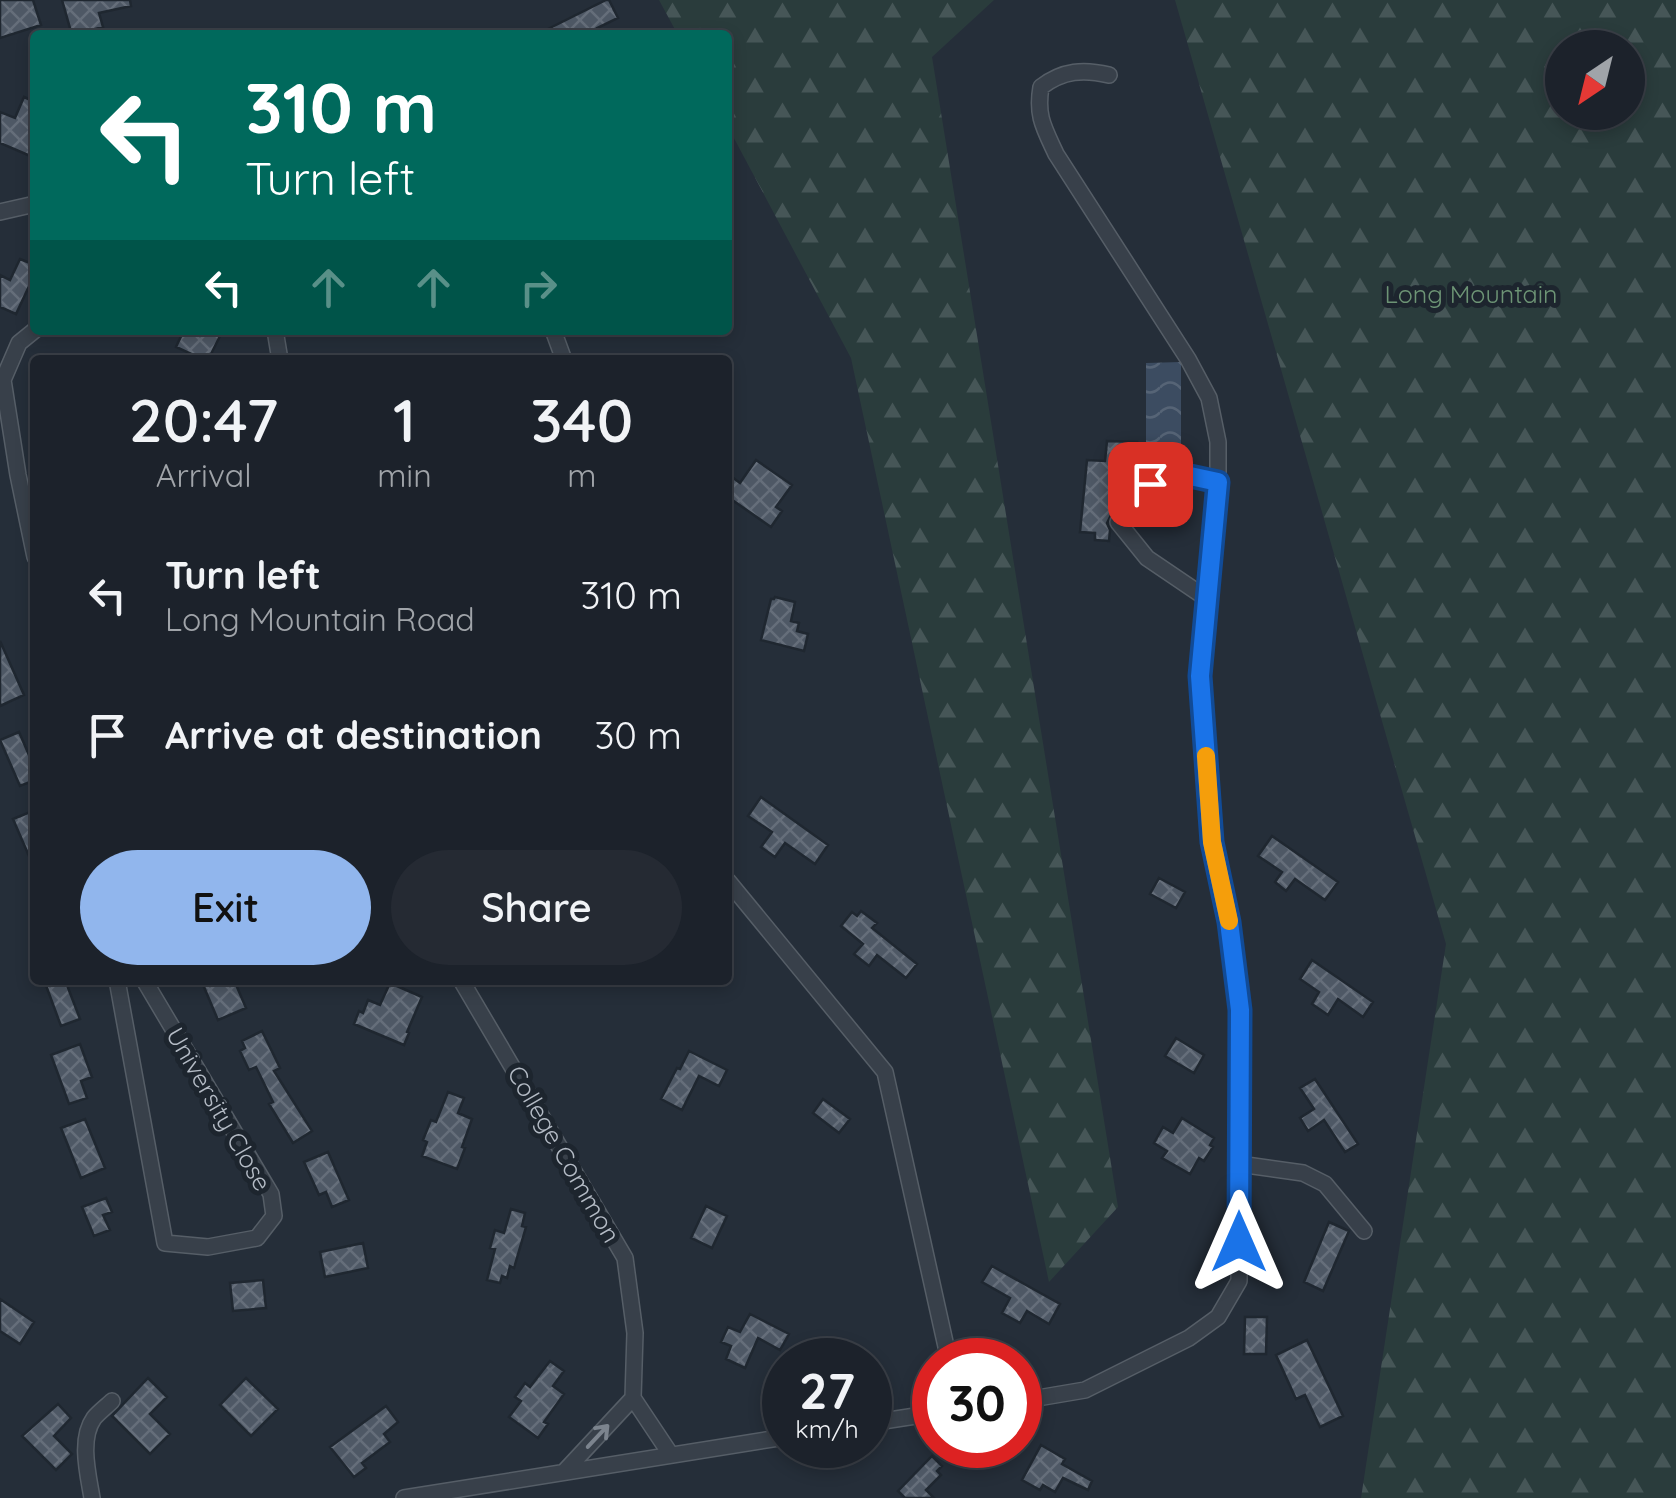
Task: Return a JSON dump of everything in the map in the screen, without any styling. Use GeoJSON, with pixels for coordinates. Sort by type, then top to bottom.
{"type":"FeatureCollection","features":[{"type":"Feature","properties":{"kind":"street"},"geometry":{"type":"LineString","coordinates":[[1042,1397],[1085,1390],[1189,1338],[1218,1317],[1239,1281],[1240,1010],[1229,922],[1212,842],[1200,676],[1209,600],[1218,442],[1209,398],[1065,168],[1042,124],[1038,105],[1041,86],[1052,78],[1089,70],[1110,75]]}},
{"type":"Feature","properties":{"kind":"street"},"geometry":{"type":"LineString","coordinates":[[0,212],[30,205]]}},
{"type":"Feature","properties":{"kind":"street"},"geometry":{"type":"LineString","coordinates":[[30,334],[18,343],[3,380],[30,533]]}},
{"type":"Feature","properties":{"kind":"street"},"geometry":{"type":"LineString","coordinates":[[1121,497],[1176,473],[1218,482]]}},
{"type":"Feature","properties":{"kind":"street"},"geometry":{"type":"LineString","coordinates":[[1118,522],[1147,558],[1209,600]]}},
{"type":"Feature","properties":{"kind":"street"},"geometry":{"type":"LineString","coordinates":[[732,886],[885,1072],[945,1338]]}},
{"type":"Feature","properties":{"kind":"street","name":"University Close"},"geometry":{"type":"LineString","coordinates":[[118,985],[166,1243],[208,1248],[257,1238],[274,1216],[271,1194],[147,985]]}},
{"type":"Feature","properties":{"kind":"street","name":"College Common"},"geometry":{"type":"LineString","coordinates":[[464,985],[625,1258],[635,1334],[633,1398]]}},
{"type":"Feature","properties":{"kind":"street"},"geometry":{"type":"LineString","coordinates":[[1240,1164],[1303,1173],[1325,1184],[1364,1232]]}},
{"type":"Feature","properties":{"kind":"street"},"geometry":{"type":"LineString","coordinates":[[564,1473],[633,1398],[671,1454]]}},
{"type":"Feature","properties":{"kind":"street"},"geometry":{"type":"LineString","coordinates":[[92,1498],[88,1431],[95,1417],[112,1401]]}},
{"type":"Feature","properties":{"kind":"street"},"geometry":{"type":"LineString","coordinates":[[404,1498],[762,1440]]}},
{"type":"Feature","properties":{"kind":"green space"},"geometry":{"type":"Polygon","coordinates":[[[659,0],[994,0],[932,57],[1118,1207],[1049,1282],[851,358],[732,135],[732,30],[675,30],[659,0]]]}},
{"type":"Feature","properties":{"kind":"green space","name":"Long Mountain"},"geometry":{"type":"Polygon","coordinates":[[[1175,0],[1676,0],[1676,1498],[1361,1498],[1446,944],[1175,0]]]}},
{"type":"Feature","properties":{"kind":"water"},"geometry":{"type":"Polygon","coordinates":[[[1181,362],[1181,460],[1146,462],[1146,363],[1181,362]]]}},
{"type":"Feature","properties":{"kind":"building"},"geometry":{"type":"Polygon","coordinates":[[[0,0],[33,0],[41,25],[0,38],[0,0]]]}},
{"type":"Feature","properties":{"kind":"building"},"geometry":{"type":"Polygon","coordinates":[[[62,0],[130,0],[131,6],[99,13],[103,27],[71,30],[62,0]]]}},
{"type":"Feature","properties":{"kind":"building"},"geometry":{"type":"Polygon","coordinates":[[[606,0],[618,18],[598,30],[546,30],[606,0]]]}},
{"type":"Feature","properties":{"kind":"building"},"geometry":{"type":"Polygon","coordinates":[[[24,97],[30,100],[30,156],[0,143],[0,112],[15,118],[24,97]]]}},
{"type":"Feature","properties":{"kind":"building"},"geometry":{"type":"Polygon","coordinates":[[[20,259],[30,263],[30,284],[16,314],[0,307],[0,275],[10,280],[20,259]]]}},
{"type":"Feature","properties":{"kind":"building"},"geometry":{"type":"Polygon","coordinates":[[[182,335],[220,335],[210,355],[193,355],[176,347],[182,335]]]}},
{"type":"Feature","properties":{"kind":"building"},"geometry":{"type":"Polygon","coordinates":[[[1107,441],[1137,442],[1134,481],[1114,488],[1110,495],[1110,501],[1117,507],[1132,506],[1130,519],[1121,511],[1112,513],[1107,523],[1109,541],[1095,540],[1095,533],[1080,532],[1087,460],[1105,461],[1107,441]]]}},
{"type":"Feature","properties":{"kind":"building"},"geometry":{"type":"Polygon","coordinates":[[[756,460],[792,485],[776,507],[782,511],[771,527],[732,500],[732,477],[740,483],[756,460]]]}},
{"type":"Feature","properties":{"kind":"building"},"geometry":{"type":"Polygon","coordinates":[[[771,599],[795,602],[791,621],[799,623],[797,631],[808,634],[804,651],[761,640],[771,599]]]}},
{"type":"Feature","properties":{"kind":"building"},"geometry":{"type":"Polygon","coordinates":[[[0,641],[24,695],[0,706],[0,641]]]}},
{"type":"Feature","properties":{"kind":"building"},"geometry":{"type":"Polygon","coordinates":[[[19,732],[30,757],[30,782],[20,786],[0,740],[19,732]]]}},
{"type":"Feature","properties":{"kind":"building"},"geometry":{"type":"Polygon","coordinates":[[[761,797],[828,845],[815,864],[785,843],[775,857],[761,847],[772,832],[748,816],[761,797]]]}},
{"type":"Feature","properties":{"kind":"building"},"geometry":{"type":"Polygon","coordinates":[[[30,812],[30,858],[13,819],[30,812]]]}},
{"type":"Feature","properties":{"kind":"building"},"geometry":{"type":"Polygon","coordinates":[[[1272,836],[1338,882],[1325,900],[1295,879],[1286,891],[1275,882],[1282,872],[1258,856],[1272,836]]]}},
{"type":"Feature","properties":{"kind":"building"},"geometry":{"type":"Polygon","coordinates":[[[1159,878],[1185,892],[1176,908],[1150,894],[1159,878]]]}},
{"type":"Feature","properties":{"kind":"building"},"geometry":{"type":"Polygon","coordinates":[[[861,911],[877,923],[872,928],[917,964],[906,978],[877,955],[869,966],[854,954],[863,944],[841,926],[852,912],[857,916],[861,911]]]}},
{"type":"Feature","properties":{"kind":"building"},"geometry":{"type":"Polygon","coordinates":[[[1312,960],[1373,1002],[1363,1017],[1338,999],[1328,1015],[1312,1004],[1319,992],[1300,979],[1312,960]]]}},
{"type":"Feature","properties":{"kind":"building"},"geometry":{"type":"Polygon","coordinates":[[[46,985],[67,985],[80,1019],[61,1026],[46,985]]]}},
{"type":"Feature","properties":{"kind":"building"},"geometry":{"type":"Polygon","coordinates":[[[203,985],[236,985],[246,1008],[218,1020],[203,985]]]}},
{"type":"Feature","properties":{"kind":"building"},"geometry":{"type":"Polygon","coordinates":[[[389,985],[422,997],[404,1045],[354,1024],[368,1000],[380,1005],[389,985]]]}},
{"type":"Feature","properties":{"kind":"building"},"geometry":{"type":"Polygon","coordinates":[[[262,1031],[280,1068],[274,1071],[312,1131],[293,1143],[269,1104],[273,1102],[256,1067],[249,1070],[240,1051],[245,1048],[242,1041],[262,1031]]]}},
{"type":"Feature","properties":{"kind":"building"},"geometry":{"type":"Polygon","coordinates":[[[1176,1038],[1204,1055],[1194,1073],[1165,1056],[1176,1038]]]}},
{"type":"Feature","properties":{"kind":"building"},"geometry":{"type":"Polygon","coordinates":[[[80,1044],[92,1077],[81,1081],[87,1098],[69,1104],[51,1055],[80,1044]]]}},
{"type":"Feature","properties":{"kind":"building"},"geometry":{"type":"Polygon","coordinates":[[[689,1051],[727,1070],[719,1086],[699,1076],[682,1110],[661,1099],[689,1051]]]}},
{"type":"Feature","properties":{"kind":"building"},"geometry":{"type":"Polygon","coordinates":[[[1315,1079],[1358,1144],[1345,1152],[1324,1120],[1308,1131],[1300,1118],[1314,1109],[1300,1088],[1315,1079]]]}},
{"type":"Feature","properties":{"kind":"building"},"geometry":{"type":"Polygon","coordinates":[[[448,1092],[464,1098],[458,1113],[472,1119],[457,1169],[422,1156],[431,1120],[436,1122],[448,1092]]]}},
{"type":"Feature","properties":{"kind":"building"},"geometry":{"type":"Polygon","coordinates":[[[823,1099],[850,1119],[839,1133],[813,1113],[823,1099]]]}},
{"type":"Feature","properties":{"kind":"building"},"geometry":{"type":"Polygon","coordinates":[[[1182,1118],[1214,1138],[1204,1161],[1199,1158],[1190,1174],[1162,1158],[1167,1151],[1154,1143],[1163,1127],[1173,1133],[1182,1118]]]}},
{"type":"Feature","properties":{"kind":"building"},"geometry":{"type":"Polygon","coordinates":[[[85,1119],[105,1168],[81,1178],[61,1128],[85,1119]]]}},
{"type":"Feature","properties":{"kind":"building"},"geometry":{"type":"Polygon","coordinates":[[[328,1152],[349,1200],[332,1207],[326,1192],[319,1195],[304,1162],[328,1152]]]}},
{"type":"Feature","properties":{"kind":"building"},"geometry":{"type":"Polygon","coordinates":[[[106,1198],[112,1212],[103,1215],[110,1230],[94,1236],[82,1207],[106,1198]]]}},
{"type":"Feature","properties":{"kind":"building"},"geometry":{"type":"Polygon","coordinates":[[[706,1206],[727,1216],[712,1248],[691,1238],[706,1206]]]}},
{"type":"Feature","properties":{"kind":"building"},"geometry":{"type":"Polygon","coordinates":[[[511,1209],[525,1213],[522,1226],[526,1227],[514,1268],[510,1266],[507,1278],[502,1276],[500,1283],[487,1280],[495,1249],[490,1248],[495,1230],[504,1233],[511,1209]]]}},
{"type":"Feature","properties":{"kind":"building"},"geometry":{"type":"Polygon","coordinates":[[[1329,1222],[1349,1231],[1323,1291],[1304,1282],[1329,1222]]]}},
{"type":"Feature","properties":{"kind":"building"},"geometry":{"type":"Polygon","coordinates":[[[363,1243],[368,1268],[325,1277],[320,1252],[363,1243]]]}},
{"type":"Feature","properties":{"kind":"building"},"geometry":{"type":"Polygon","coordinates":[[[992,1266],[1060,1304],[1049,1324],[1027,1311],[1020,1323],[1002,1313],[1010,1298],[982,1282],[992,1266]]]}},
{"type":"Feature","properties":{"kind":"building"},"geometry":{"type":"Polygon","coordinates":[[[263,1280],[266,1308],[233,1311],[230,1283],[263,1280]]]}},
{"type":"Feature","properties":{"kind":"building"},"geometry":{"type":"Polygon","coordinates":[[[0,1299],[34,1322],[20,1344],[0,1331],[0,1299]]]}},
{"type":"Feature","properties":{"kind":"building"},"geometry":{"type":"Polygon","coordinates":[[[750,1314],[789,1334],[787,1338],[758,1338],[745,1368],[726,1359],[731,1346],[721,1342],[728,1327],[740,1332],[750,1314]]]}},
{"type":"Feature","properties":{"kind":"building"},"geometry":{"type":"Polygon","coordinates":[[[1245,1317],[1267,1317],[1266,1354],[1244,1354],[1245,1317]]]}},
{"type":"Feature","properties":{"kind":"building"},"geometry":{"type":"Polygon","coordinates":[[[1307,1340],[1343,1416],[1320,1427],[1305,1395],[1296,1399],[1276,1355],[1307,1340]]]}},
{"type":"Feature","properties":{"kind":"building"},"geometry":{"type":"Polygon","coordinates":[[[550,1361],[564,1371],[553,1386],[564,1394],[538,1438],[509,1417],[521,1401],[515,1397],[525,1383],[530,1387],[550,1361]]]}},
{"type":"Feature","properties":{"kind":"building"},"geometry":{"type":"Polygon","coordinates":[[[148,1378],[167,1397],[150,1414],[170,1434],[150,1454],[112,1416],[148,1378]]]}},
{"type":"Feature","properties":{"kind":"building"},"geometry":{"type":"Polygon","coordinates":[[[246,1378],[278,1409],[251,1436],[220,1405],[246,1378]]]}},
{"type":"Feature","properties":{"kind":"building"},"geometry":{"type":"Polygon","coordinates":[[[58,1404],[71,1418],[54,1436],[72,1454],[56,1470],[22,1436],[58,1404]]]}},
{"type":"Feature","properties":{"kind":"building"},"geometry":{"type":"Polygon","coordinates":[[[386,1406],[398,1422],[384,1434],[390,1442],[362,1463],[366,1468],[354,1477],[330,1447],[386,1406]]]}},
{"type":"Feature","properties":{"kind":"building"},"geometry":{"type":"Polygon","coordinates":[[[1042,1446],[1065,1459],[1062,1464],[1092,1481],[1088,1490],[1063,1478],[1055,1492],[1043,1485],[1040,1490],[1022,1480],[1029,1468],[1042,1468],[1042,1446]]]}},
{"type":"Feature","properties":{"kind":"building"},"geometry":{"type":"Polygon","coordinates":[[[920,1468],[940,1468],[937,1471],[941,1475],[926,1490],[934,1498],[905,1498],[898,1491],[920,1468]]]}},
{"type":"Feature","properties":{"kind":"slow traffic"},"geometry":{"type":"LineString","coordinates":[[1206,756],[1212,842],[1229,921]]}},
{"type":"Feature","properties":{"kind":"route"},"geometry":{"type":"LineString","coordinates":[[1150,484],[1176,473],[1218,482],[1200,676],[1212,842],[1229,922],[1240,1010],[1239,1242]]}}]}
